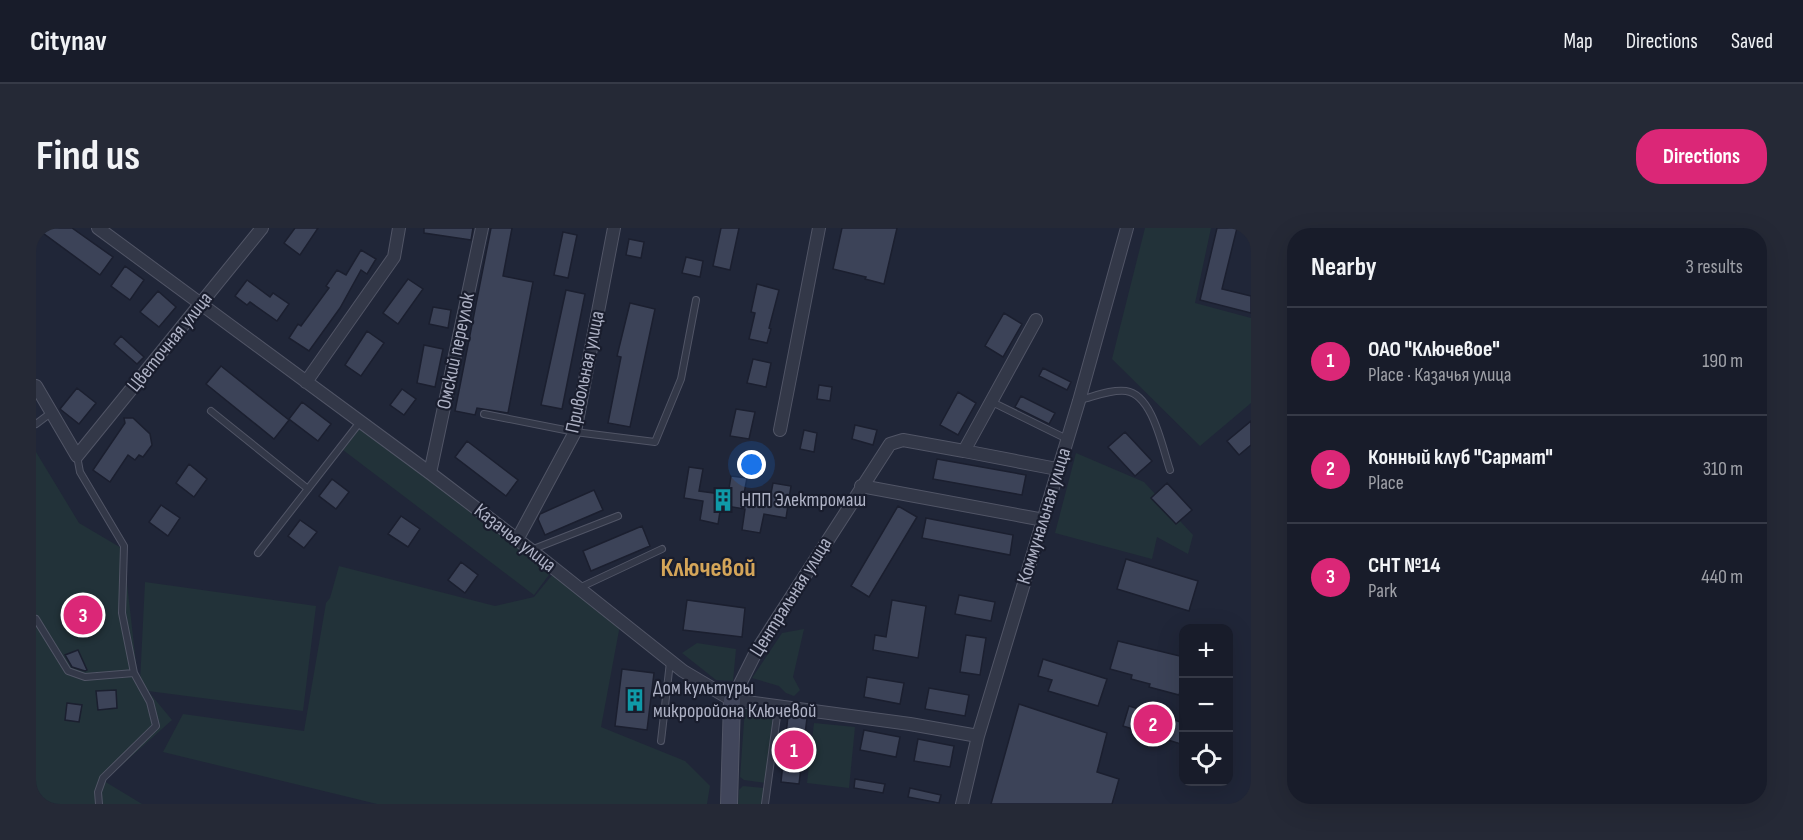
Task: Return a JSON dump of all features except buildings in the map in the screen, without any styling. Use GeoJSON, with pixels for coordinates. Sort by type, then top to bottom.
{"type":"FeatureCollection","features":[{"type":"Feature","properties":{"kind":"street","name":"Казачья улица"},"geometry":{"type":"LineString","coordinates":[[98,228],[430,473],[683,671],[732,700],[910,724],[978,736]]}},
{"type":"Feature","properties":{"kind":"street","name":"Цветочная улица"},"geometry":{"type":"LineString","coordinates":[[77,456],[262,228]]}},
{"type":"Feature","properties":{"kind":"street"},"geometry":{"type":"LineString","coordinates":[[306,382],[394,257],[399,228]]}},
{"type":"Feature","properties":{"kind":"street","name":"Омский переулок"},"geometry":{"type":"LineString","coordinates":[[430,473],[482,228]]}},
{"type":"Feature","properties":{"kind":"street","name":"Привольная улица"},"geometry":{"type":"LineString","coordinates":[[517,540],[575,432],[614,228]]}},
{"type":"Feature","properties":{"kind":"street"},"geometry":{"type":"LineString","coordinates":[[780,430],[819,228]]}},
{"type":"Feature","properties":{"kind":"street","name":"Коммунальная улица"},"geometry":{"type":"LineString","coordinates":[[962,804],[978,736],[1079,401],[1127,228]]}},
{"type":"Feature","properties":{"kind":"street"},"geometry":{"type":"LineString","coordinates":[[964,451],[1036,320]]}},
{"type":"Feature","properties":{"kind":"street"},"geometry":{"type":"LineString","coordinates":[[36,386],[77,456]]}},
{"type":"Feature","properties":{"kind":"street","name":"Центральная улица"},"geometry":{"type":"LineString","coordinates":[[732,700],[757,650],[890,444],[903,440],[1057,469]]}},
{"type":"Feature","properties":{"kind":"street"},"geometry":{"type":"LineString","coordinates":[[861,486],[1044,520]]}},
{"type":"Feature","properties":{"kind":"street"},"geometry":{"type":"LineString","coordinates":[[729,804],[732,700]]}},
{"type":"Feature","properties":{"kind":"lane"},"geometry":{"type":"LineString","coordinates":[[484,414],[575,432],[655,442],[681,379],[696,300]]}},
{"type":"Feature","properties":{"kind":"lane"},"geometry":{"type":"LineString","coordinates":[[1079,401],[1120,391],[1136,395],[1149,409],[1170,470]]}},
{"type":"Feature","properties":{"kind":"lane"},"geometry":{"type":"LineString","coordinates":[[991,402],[1067,439]]}},
{"type":"Feature","properties":{"kind":"lane"},"geometry":{"type":"LineString","coordinates":[[211,411],[308,489]]}},
{"type":"Feature","properties":{"kind":"lane"},"geometry":{"type":"LineString","coordinates":[[36,424],[52,412]]}},
{"type":"Feature","properties":{"kind":"lane"},"geometry":{"type":"LineString","coordinates":[[258,553],[360,422]]}},
{"type":"Feature","properties":{"kind":"lane"},"geometry":{"type":"LineString","coordinates":[[77,456],[80,472],[124,546],[122,613],[134,673],[150,702],[156,726],[103,778],[98,792],[99,804]]}},
{"type":"Feature","properties":{"kind":"lane"},"geometry":{"type":"LineString","coordinates":[[531,550],[618,516]]}},
{"type":"Feature","properties":{"kind":"lane"},"geometry":{"type":"LineString","coordinates":[[579,588],[662,549]]}},
{"type":"Feature","properties":{"kind":"lane"},"geometry":{"type":"LineString","coordinates":[[36,619],[68,672],[85,677],[134,673]]}},
{"type":"Feature","properties":{"kind":"lane"},"geometry":{"type":"LineString","coordinates":[[661,741],[670,661]]}},
{"type":"Feature","properties":{"kind":"lane"},"geometry":{"type":"LineString","coordinates":[[765,804],[777,716]]}},
{"type":"Feature","properties":{"kind":"shaded area"},"geometry":{"type":"Polygon","coordinates":[[[1145,228],[1211,228],[1195,303],[1251,318],[1251,403],[1200,446],[1112,359],[1145,228]]]}},
{"type":"Feature","properties":{"kind":"shaded area"},"geometry":{"type":"Polygon","coordinates":[[[364,423],[554,568],[534,595],[343,450],[364,423]]]}},
{"type":"Feature","properties":{"kind":"shaded area"},"geometry":{"type":"Polygon","coordinates":[[[36,452],[79,523],[123,549],[140,682],[145,582],[316,606],[303,711],[148,691],[172,720],[104,781],[142,804],[36,804],[36,452]]]}},
{"type":"Feature","properties":{"kind":"shaded area"},"geometry":{"type":"Polygon","coordinates":[[[1076,453],[1144,482],[1193,535],[1188,554],[1157,537],[1152,559],[1055,533],[1076,453]]]}},
{"type":"Feature","properties":{"kind":"shaded area"},"geometry":{"type":"Polygon","coordinates":[[[339,566],[495,606],[534,597],[553,574],[620,625],[601,727],[685,761],[710,786],[707,804],[377,804],[163,752],[183,714],[304,731],[326,603],[330,598],[339,566]]]}},
{"type":"Feature","properties":{"kind":"shaded area"},"geometry":{"type":"Polygon","coordinates":[[[804,629],[793,677],[800,690],[794,696],[786,693],[779,686],[752,678],[782,633],[804,629]]]}},
{"type":"Feature","properties":{"kind":"shaded area"},"geometry":{"type":"Polygon","coordinates":[[[697,643],[736,649],[733,681],[716,680],[682,653],[697,643]]]}},
{"type":"Feature","properties":{"kind":"shaded area"},"geometry":{"type":"Polygon","coordinates":[[[749,705],[775,709],[777,713],[765,783],[744,780],[740,777],[745,708],[749,705]]]}},
{"type":"Feature","properties":{"kind":"shaded area"},"geometry":{"type":"Polygon","coordinates":[[[814,723],[855,727],[849,788],[807,783],[814,723]]]}},
{"type":"Feature","properties":{"kind":"shaded area"},"geometry":{"type":"Polygon","coordinates":[[[743,786],[764,788],[767,804],[738,804],[739,790],[743,786]]]}},
{"type":"Feature","properties":{"kind":"place","name":"НПП Электромаш"},"geometry":{"type":"Point","coordinates":[723,500]}},
{"type":"Feature","properties":{"kind":"place","name":"СНТ №14"},"geometry":{"type":"Point","coordinates":[83,615]}},
{"type":"Feature","properties":{"kind":"place","name":"Дом культуры микроройона Ключевой"},"geometry":{"type":"Point","coordinates":[635,700]}},
{"type":"Feature","properties":{"kind":"place","name":"Конный клуб \"Сармат\""},"geometry":{"type":"Point","coordinates":[1153,724]}},
{"type":"Feature","properties":{"kind":"place","name":"ОАО \"Ключевое\""},"geometry":{"type":"Point","coordinates":[794,750]}},
{"type":"Feature","properties":{"kind":"district","name":"Ключевой"},"geometry":{"type":"Point","coordinates":[708,568]}}]}
